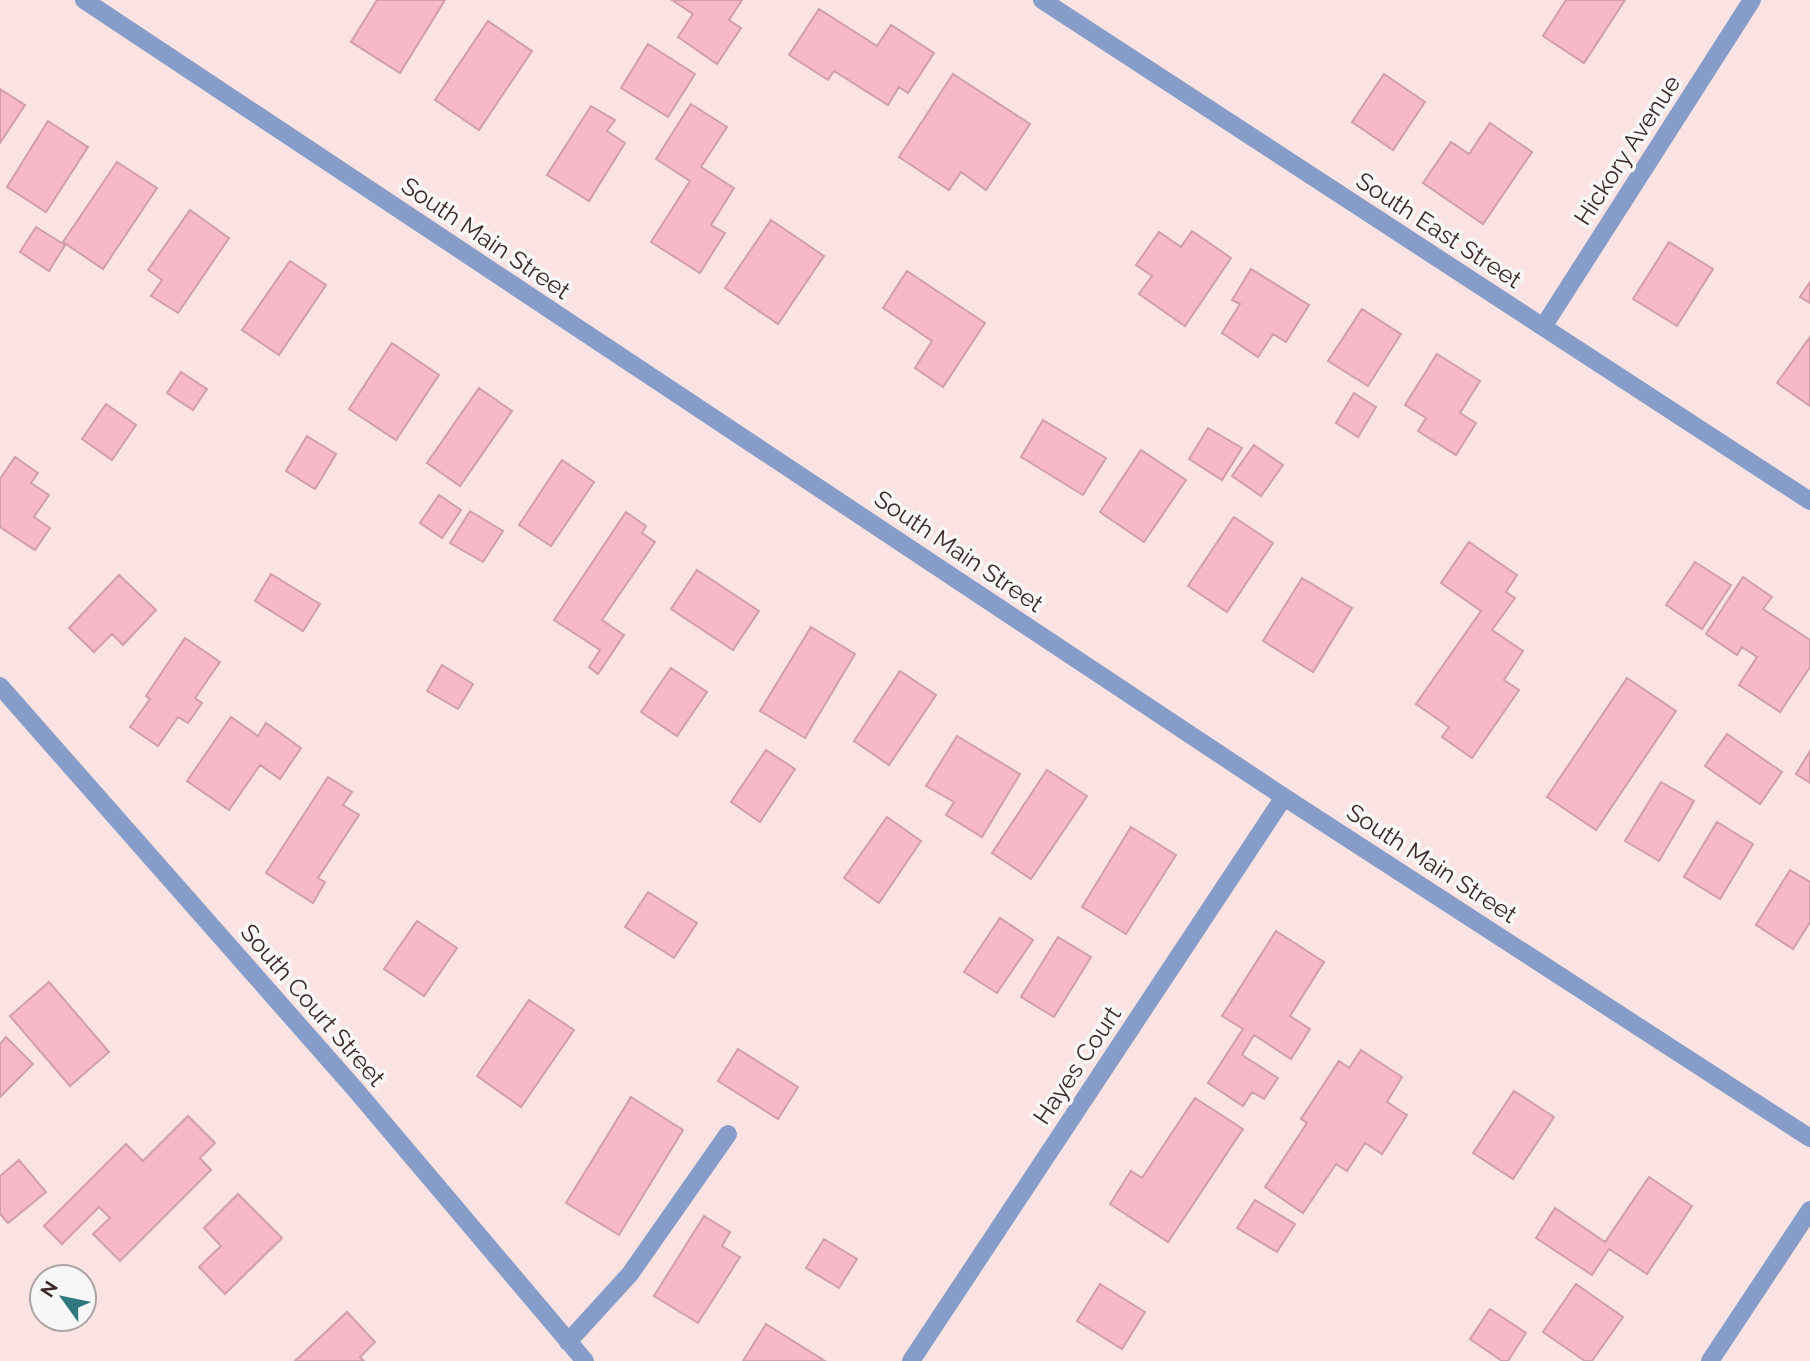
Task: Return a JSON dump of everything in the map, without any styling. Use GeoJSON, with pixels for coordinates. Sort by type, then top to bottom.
{"type":"FeatureCollection","features":[{"type":"Feature","properties":{"kind":"street","name":"South Main Street"},"geometry":{"type":"LineString","coordinates":[[84,0],[1284,797],[1810,1138]]}},
{"type":"Feature","properties":{"kind":"street","name":"South East Street"},"geometry":{"type":"LineString","coordinates":[[1042,0],[1810,501]]}},
{"type":"Feature","properties":{"kind":"street","name":"Hickory Avenue"},"geometry":{"type":"LineString","coordinates":[[1543,327],[1752,0]]}},
{"type":"Feature","properties":{"kind":"street","name":"South Court Street"},"geometry":{"type":"LineString","coordinates":[[0,686],[354,1088],[585,1361]]}},
{"type":"Feature","properties":{"kind":"street","name":"Hayes Court"},"geometry":{"type":"LineString","coordinates":[[911,1361],[1284,797]]}},
{"type":"Feature","properties":{"kind":"street"},"geometry":{"type":"LineString","coordinates":[[568,1342],[630,1274],[728,1133]]}},
{"type":"Feature","properties":{"kind":"street"},"geometry":{"type":"LineString","coordinates":[[1710,1361],[1810,1210]]}},
{"type":"Feature","properties":{"kind":"building"},"geometry":{"type":"Polygon","coordinates":[[[377,0],[445,0],[400,73],[351,42],[377,0]]]}},
{"type":"Feature","properties":{"kind":"building"},"geometry":{"type":"Polygon","coordinates":[[[672,0],[742,0],[729,20],[741,28],[717,64],[678,37],[693,14],[672,0]]]}},
{"type":"Feature","properties":{"kind":"building"},"geometry":{"type":"Polygon","coordinates":[[[1566,0],[1625,0],[1584,63],[1543,36],[1566,0]]]}},
{"type":"Feature","properties":{"kind":"building"},"geometry":{"type":"Polygon","coordinates":[[[819,9],[877,46],[891,25],[934,53],[908,93],[899,87],[888,105],[834,71],[828,80],[789,55],[819,9]]]}},
{"type":"Feature","properties":{"kind":"building"},"geometry":{"type":"Polygon","coordinates":[[[488,21],[532,51],[479,130],[435,100],[488,21]]]}},
{"type":"Feature","properties":{"kind":"building"},"geometry":{"type":"Polygon","coordinates":[[[648,44],[695,74],[668,117],[621,88],[648,44]]]}},
{"type":"Feature","properties":{"kind":"building"},"geometry":{"type":"Polygon","coordinates":[[[953,74],[1030,124],[986,190],[961,172],[949,190],[899,157],[953,74]]]}},
{"type":"Feature","properties":{"kind":"building"},"geometry":{"type":"Polygon","coordinates":[[[1384,74],[1425,102],[1393,150],[1352,122],[1384,74]]]}},
{"type":"Feature","properties":{"kind":"building"},"geometry":{"type":"Polygon","coordinates":[[[0,89],[25,105],[0,143],[0,89]]]}},
{"type":"Feature","properties":{"kind":"building"},"geometry":{"type":"Polygon","coordinates":[[[691,104],[727,127],[701,167],[734,188],[711,225],[725,233],[700,273],[651,242],[690,181],[656,159],[691,104]]]}},
{"type":"Feature","properties":{"kind":"building"},"geometry":{"type":"Polygon","coordinates":[[[591,106],[615,120],[607,131],[625,143],[589,201],[547,175],[591,106]]]}},
{"type":"Feature","properties":{"kind":"building"},"geometry":{"type":"Polygon","coordinates":[[[48,121],[88,147],[46,212],[7,187],[48,121]]]}},
{"type":"Feature","properties":{"kind":"building"},"geometry":{"type":"Polygon","coordinates":[[[1490,123],[1532,152],[1483,224],[1423,183],[1451,142],[1469,154],[1490,123]]]}},
{"type":"Feature","properties":{"kind":"building"},"geometry":{"type":"Polygon","coordinates":[[[117,162],[157,188],[103,269],[63,242],[117,162]]]}},
{"type":"Feature","properties":{"kind":"building"},"geometry":{"type":"Polygon","coordinates":[[[190,210],[229,238],[178,313],[151,296],[162,280],[148,270],[190,210]]]}},
{"type":"Feature","properties":{"kind":"building"},"geometry":{"type":"Polygon","coordinates":[[[771,220],[824,256],[778,324],[725,288],[771,220]]]}},
{"type":"Feature","properties":{"kind":"building"},"geometry":{"type":"Polygon","coordinates":[[[36,227],[65,245],[49,271],[20,252],[36,227]]]}},
{"type":"Feature","properties":{"kind":"building"},"geometry":{"type":"Polygon","coordinates":[[[1192,231],[1231,258],[1185,326],[1139,294],[1152,276],[1136,265],[1159,232],[1181,247],[1192,231]]]}},
{"type":"Feature","properties":{"kind":"building"},"geometry":{"type":"Polygon","coordinates":[[[1669,242],[1713,269],[1677,326],[1633,299],[1669,242]]]}},
{"type":"Feature","properties":{"kind":"building"},"geometry":{"type":"Polygon","coordinates":[[[290,261],[326,285],[279,355],[242,330],[290,261]]]}},
{"type":"Feature","properties":{"kind":"building"},"geometry":{"type":"Polygon","coordinates":[[[1251,269],[1309,305],[1286,342],[1273,334],[1258,357],[1222,333],[1240,304],[1232,300],[1251,269]]]}},
{"type":"Feature","properties":{"kind":"building"},"geometry":{"type":"Polygon","coordinates":[[[907,271],[985,323],[943,387],[915,368],[932,341],[883,308],[907,271]]]}},
{"type":"Feature","properties":{"kind":"building"},"geometry":{"type":"Polygon","coordinates":[[[1810,282],[1810,303],[1800,297],[1810,282]]]}},
{"type":"Feature","properties":{"kind":"building"},"geometry":{"type":"Polygon","coordinates":[[[1362,309],[1401,334],[1368,386],[1328,361],[1362,309]]]}},
{"type":"Feature","properties":{"kind":"building"},"geometry":{"type":"Polygon","coordinates":[[[1810,337],[1810,406],[1777,383],[1810,337]]]}},
{"type":"Feature","properties":{"kind":"building"},"geometry":{"type":"Polygon","coordinates":[[[392,343],[439,375],[396,440],[349,409],[392,343]]]}},
{"type":"Feature","properties":{"kind":"building"},"geometry":{"type":"Polygon","coordinates":[[[1437,354],[1480,381],[1460,413],[1476,423],[1456,455],[1418,431],[1426,418],[1405,405],[1437,354]]]}},
{"type":"Feature","properties":{"kind":"building"},"geometry":{"type":"Polygon","coordinates":[[[181,372],[207,389],[193,410],[167,393],[181,372]]]}},
{"type":"Feature","properties":{"kind":"building"},"geometry":{"type":"Polygon","coordinates":[[[479,388],[512,411],[460,486],[427,463],[479,388]]]}},
{"type":"Feature","properties":{"kind":"building"},"geometry":{"type":"Polygon","coordinates":[[[1354,393],[1376,407],[1358,437],[1336,423],[1354,393]]]}},
{"type":"Feature","properties":{"kind":"building"},"geometry":{"type":"Polygon","coordinates":[[[106,404],[136,425],[112,460],[82,439],[106,404]]]}},
{"type":"Feature","properties":{"kind":"building"},"geometry":{"type":"Polygon","coordinates":[[[1043,420],[1106,458],[1083,495],[1021,457],[1043,420]]]}},
{"type":"Feature","properties":{"kind":"building"},"geometry":{"type":"Polygon","coordinates":[[[1208,428],[1242,448],[1222,480],[1189,459],[1208,428]]]}},
{"type":"Feature","properties":{"kind":"building"},"geometry":{"type":"Polygon","coordinates":[[[307,436],[336,454],[315,489],[286,471],[307,436]]]}},
{"type":"Feature","properties":{"kind":"building"},"geometry":{"type":"Polygon","coordinates":[[[1254,445],[1283,465],[1261,496],[1232,476],[1254,445]]]}},
{"type":"Feature","properties":{"kind":"building"},"geometry":{"type":"Polygon","coordinates":[[[1141,450],[1186,480],[1144,542],[1100,512],[1141,450]]]}},
{"type":"Feature","properties":{"kind":"building"},"geometry":{"type":"Polygon","coordinates":[[[15,457],[38,473],[31,483],[49,495],[34,517],[50,528],[35,550],[0,527],[0,479],[15,457]]]}},
{"type":"Feature","properties":{"kind":"building"},"geometry":{"type":"Polygon","coordinates":[[[562,460],[594,482],[551,546],[519,525],[562,460]]]}},
{"type":"Feature","properties":{"kind":"building"},"geometry":{"type":"Polygon","coordinates":[[[439,495],[461,510],[442,538],[420,523],[439,495]]]}},
{"type":"Feature","properties":{"kind":"building"},"geometry":{"type":"Polygon","coordinates":[[[470,511],[503,531],[483,562],[450,543],[470,511]]]}},
{"type":"Feature","properties":{"kind":"building"},"geometry":{"type":"Polygon","coordinates":[[[626,512],[646,526],[642,533],[655,542],[602,620],[624,635],[598,674],[589,667],[600,650],[554,620],[626,512]]]}},
{"type":"Feature","properties":{"kind":"building"},"geometry":{"type":"Polygon","coordinates":[[[1234,517],[1273,543],[1227,612],[1188,586],[1234,517]]]}},
{"type":"Feature","properties":{"kind":"building"},"geometry":{"type":"Polygon","coordinates":[[[1469,542],[1517,575],[1506,592],[1515,598],[1492,630],[1523,651],[1504,680],[1519,690],[1472,758],[1442,737],[1449,727],[1416,704],[1481,611],[1441,583],[1469,542]]]}},
{"type":"Feature","properties":{"kind":"building"},"geometry":{"type":"Polygon","coordinates":[[[1695,562],[1731,585],[1702,629],[1666,605],[1695,562]]]}},
{"type":"Feature","properties":{"kind":"building"},"geometry":{"type":"Polygon","coordinates":[[[697,570],[759,611],[733,650],[671,609],[697,570]]]}},
{"type":"Feature","properties":{"kind":"building"},"geometry":{"type":"Polygon","coordinates":[[[271,574],[320,604],[303,631],[255,601],[271,574]]]}},
{"type":"Feature","properties":{"kind":"building"},"geometry":{"type":"Polygon","coordinates":[[[119,575],[156,610],[123,645],[112,634],[94,652],[69,628],[119,575]]]}},
{"type":"Feature","properties":{"kind":"building"},"geometry":{"type":"Polygon","coordinates":[[[1743,577],[1772,597],[1763,609],[1810,640],[1810,667],[1780,712],[1739,685],[1757,657],[1742,647],[1737,655],[1706,634],[1743,577]]]}},
{"type":"Feature","properties":{"kind":"building"},"geometry":{"type":"Polygon","coordinates":[[[1302,578],[1352,608],[1313,672],[1263,641],[1302,578]]]}},
{"type":"Feature","properties":{"kind":"building"},"geometry":{"type":"Polygon","coordinates":[[[811,627],[855,654],[805,738],[760,711],[811,627]]]}},
{"type":"Feature","properties":{"kind":"building"},"geometry":{"type":"Polygon","coordinates":[[[185,638],[220,662],[195,698],[202,703],[188,723],[178,717],[158,746],[130,727],[150,699],[146,696],[185,638]]]}},
{"type":"Feature","properties":{"kind":"building"},"geometry":{"type":"Polygon","coordinates":[[[442,665],[473,684],[458,709],[427,691],[442,665]]]}},
{"type":"Feature","properties":{"kind":"building"},"geometry":{"type":"Polygon","coordinates":[[[671,668],[707,692],[677,736],[641,712],[671,668]]]}},
{"type":"Feature","properties":{"kind":"building"},"geometry":{"type":"Polygon","coordinates":[[[900,671],[936,695],[889,765],[854,741],[900,671]]]}},
{"type":"Feature","properties":{"kind":"building"},"geometry":{"type":"Polygon","coordinates":[[[1627,678],[1676,711],[1596,830],[1547,797],[1627,678]]]}},
{"type":"Feature","properties":{"kind":"building"},"geometry":{"type":"Polygon","coordinates":[[[231,717],[258,736],[266,723],[301,748],[280,779],[260,765],[229,810],[187,781],[231,717]]]}},
{"type":"Feature","properties":{"kind":"building"},"geometry":{"type":"Polygon","coordinates":[[[1727,734],[1782,772],[1760,804],[1705,766],[1727,734]]]}},
{"type":"Feature","properties":{"kind":"building"},"geometry":{"type":"Polygon","coordinates":[[[957,736],[1020,774],[982,837],[946,815],[954,802],[926,786],[957,736]]]}},
{"type":"Feature","properties":{"kind":"building"},"geometry":{"type":"Polygon","coordinates":[[[766,750],[795,769],[760,822],[731,802],[766,750]]]}},
{"type":"Feature","properties":{"kind":"building"},"geometry":{"type":"Polygon","coordinates":[[[1810,751],[1810,783],[1796,774],[1810,751]]]}},
{"type":"Feature","properties":{"kind":"building"},"geometry":{"type":"Polygon","coordinates":[[[1047,770],[1087,796],[1031,879],[992,853],[1047,770]]]}},
{"type":"Feature","properties":{"kind":"building"},"geometry":{"type":"Polygon","coordinates":[[[328,777],[352,792],[343,805],[359,815],[318,878],[325,882],[313,903],[266,873],[328,777]]]}},
{"type":"Feature","properties":{"kind":"building"},"geometry":{"type":"Polygon","coordinates":[[[1661,782],[1694,801],[1659,861],[1625,841],[1661,782]]]}},
{"type":"Feature","properties":{"kind":"building"},"geometry":{"type":"Polygon","coordinates":[[[887,817],[921,841],[879,903],[844,878],[887,817]]]}},
{"type":"Feature","properties":{"kind":"building"},"geometry":{"type":"Polygon","coordinates":[[[1717,822],[1753,844],[1720,899],[1684,877],[1717,822]]]}},
{"type":"Feature","properties":{"kind":"building"},"geometry":{"type":"Polygon","coordinates":[[[1131,827],[1176,855],[1126,934],[1082,907],[1131,827]]]}},
{"type":"Feature","properties":{"kind":"building"},"geometry":{"type":"Polygon","coordinates":[[[1790,870],[1810,882],[1810,922],[1793,949],[1756,925],[1790,870]]]}},
{"type":"Feature","properties":{"kind":"building"},"geometry":{"type":"Polygon","coordinates":[[[648,892],[697,923],[674,958],[625,927],[648,892]]]}},
{"type":"Feature","properties":{"kind":"building"},"geometry":{"type":"Polygon","coordinates":[[[1000,918],[1033,940],[997,993],[964,972],[1000,918]]]}},
{"type":"Feature","properties":{"kind":"building"},"geometry":{"type":"Polygon","coordinates":[[[417,921],[457,948],[424,996],[384,969],[417,921]]]}},
{"type":"Feature","properties":{"kind":"building"},"geometry":{"type":"Polygon","coordinates":[[[1276,931],[1324,962],[1290,1016],[1310,1029],[1291,1059],[1254,1035],[1242,1055],[1278,1078],[1264,1099],[1252,1092],[1243,1106],[1208,1083],[1243,1029],[1222,1016],[1276,931]]]}},
{"type":"Feature","properties":{"kind":"building"},"geometry":{"type":"Polygon","coordinates":[[[1058,937],[1091,957],[1054,1017],[1021,997],[1058,937]]]}},
{"type":"Feature","properties":{"kind":"building"},"geometry":{"type":"Polygon","coordinates":[[[49,982],[109,1052],[70,1086],[10,1016],[49,982]]]}},
{"type":"Feature","properties":{"kind":"building"},"geometry":{"type":"Polygon","coordinates":[[[529,1000],[574,1030],[521,1107],[477,1076],[529,1000]]]}},
{"type":"Feature","properties":{"kind":"building"},"geometry":{"type":"Polygon","coordinates":[[[6,1037],[33,1064],[0,1097],[0,1044],[6,1037]]]}},
{"type":"Feature","properties":{"kind":"building"},"geometry":{"type":"Polygon","coordinates":[[[738,1049],[798,1087],[778,1119],[718,1081],[738,1049]]]}},
{"type":"Feature","properties":{"kind":"building"},"geometry":{"type":"Polygon","coordinates":[[[1361,1050],[1402,1077],[1387,1102],[1407,1115],[1382,1154],[1365,1143],[1347,1171],[1336,1164],[1303,1213],[1265,1187],[1307,1123],[1301,1119],[1339,1061],[1349,1068],[1361,1050]]]}},
{"type":"Feature","properties":{"kind":"building"},"geometry":{"type":"Polygon","coordinates":[[[1514,1091],[1554,1117],[1513,1179],[1473,1153],[1514,1091]]]}},
{"type":"Feature","properties":{"kind":"building"},"geometry":{"type":"Polygon","coordinates":[[[631,1097],[683,1130],[619,1235],[566,1203],[631,1097]]]}},
{"type":"Feature","properties":{"kind":"building"},"geometry":{"type":"Polygon","coordinates":[[[1195,1098],[1243,1129],[1168,1242],[1110,1204],[1131,1171],[1142,1178],[1195,1098]]]}},
{"type":"Feature","properties":{"kind":"building"},"geometry":{"type":"Polygon","coordinates":[[[188,1116],[215,1143],[200,1158],[211,1170],[120,1261],[93,1234],[110,1218],[99,1207],[62,1244],[44,1226],[126,1144],[143,1161],[188,1116]]]}},
{"type":"Feature","properties":{"kind":"building"},"geometry":{"type":"Polygon","coordinates":[[[19,1160],[46,1192],[8,1223],[0,1214],[0,1176],[19,1160]]]}},
{"type":"Feature","properties":{"kind":"building"},"geometry":{"type":"Polygon","coordinates":[[[1649,1177],[1692,1206],[1647,1274],[1609,1249],[1592,1275],[1536,1238],[1555,1208],[1605,1242],[1649,1177]]]}},
{"type":"Feature","properties":{"kind":"building"},"geometry":{"type":"Polygon","coordinates":[[[238,1194],[282,1238],[225,1294],[199,1267],[221,1246],[204,1228],[238,1194]]]}},
{"type":"Feature","properties":{"kind":"building"},"geometry":{"type":"Polygon","coordinates":[[[1255,1200],[1295,1224],[1277,1252],[1237,1228],[1255,1200]]]}},
{"type":"Feature","properties":{"kind":"building"},"geometry":{"type":"Polygon","coordinates":[[[704,1216],[730,1232],[722,1246],[740,1257],[698,1323],[654,1296],[704,1216]]]}},
{"type":"Feature","properties":{"kind":"building"},"geometry":{"type":"Polygon","coordinates":[[[824,1239],[857,1259],[839,1288],[806,1268],[824,1239]]]}},
{"type":"Feature","properties":{"kind":"building"},"geometry":{"type":"Polygon","coordinates":[[[1100,1284],[1145,1312],[1122,1349],[1077,1321],[1100,1284]]]}},
{"type":"Feature","properties":{"kind":"building"},"geometry":{"type":"Polygon","coordinates":[[[1576,1284],[1623,1317],[1592,1361],[1585,1361],[1543,1332],[1576,1284]]]}},
{"type":"Feature","properties":{"kind":"building"},"geometry":{"type":"Polygon","coordinates":[[[1490,1309],[1526,1333],[1508,1361],[1502,1361],[1470,1339],[1490,1309]]]}},
{"type":"Feature","properties":{"kind":"building"},"geometry":{"type":"Polygon","coordinates":[[[347,1312],[375,1342],[360,1357],[364,1361],[295,1361],[347,1312]]]}},
{"type":"Feature","properties":{"kind":"building"},"geometry":{"type":"Polygon","coordinates":[[[766,1324],[825,1361],[743,1361],[766,1324]]]}}]}
